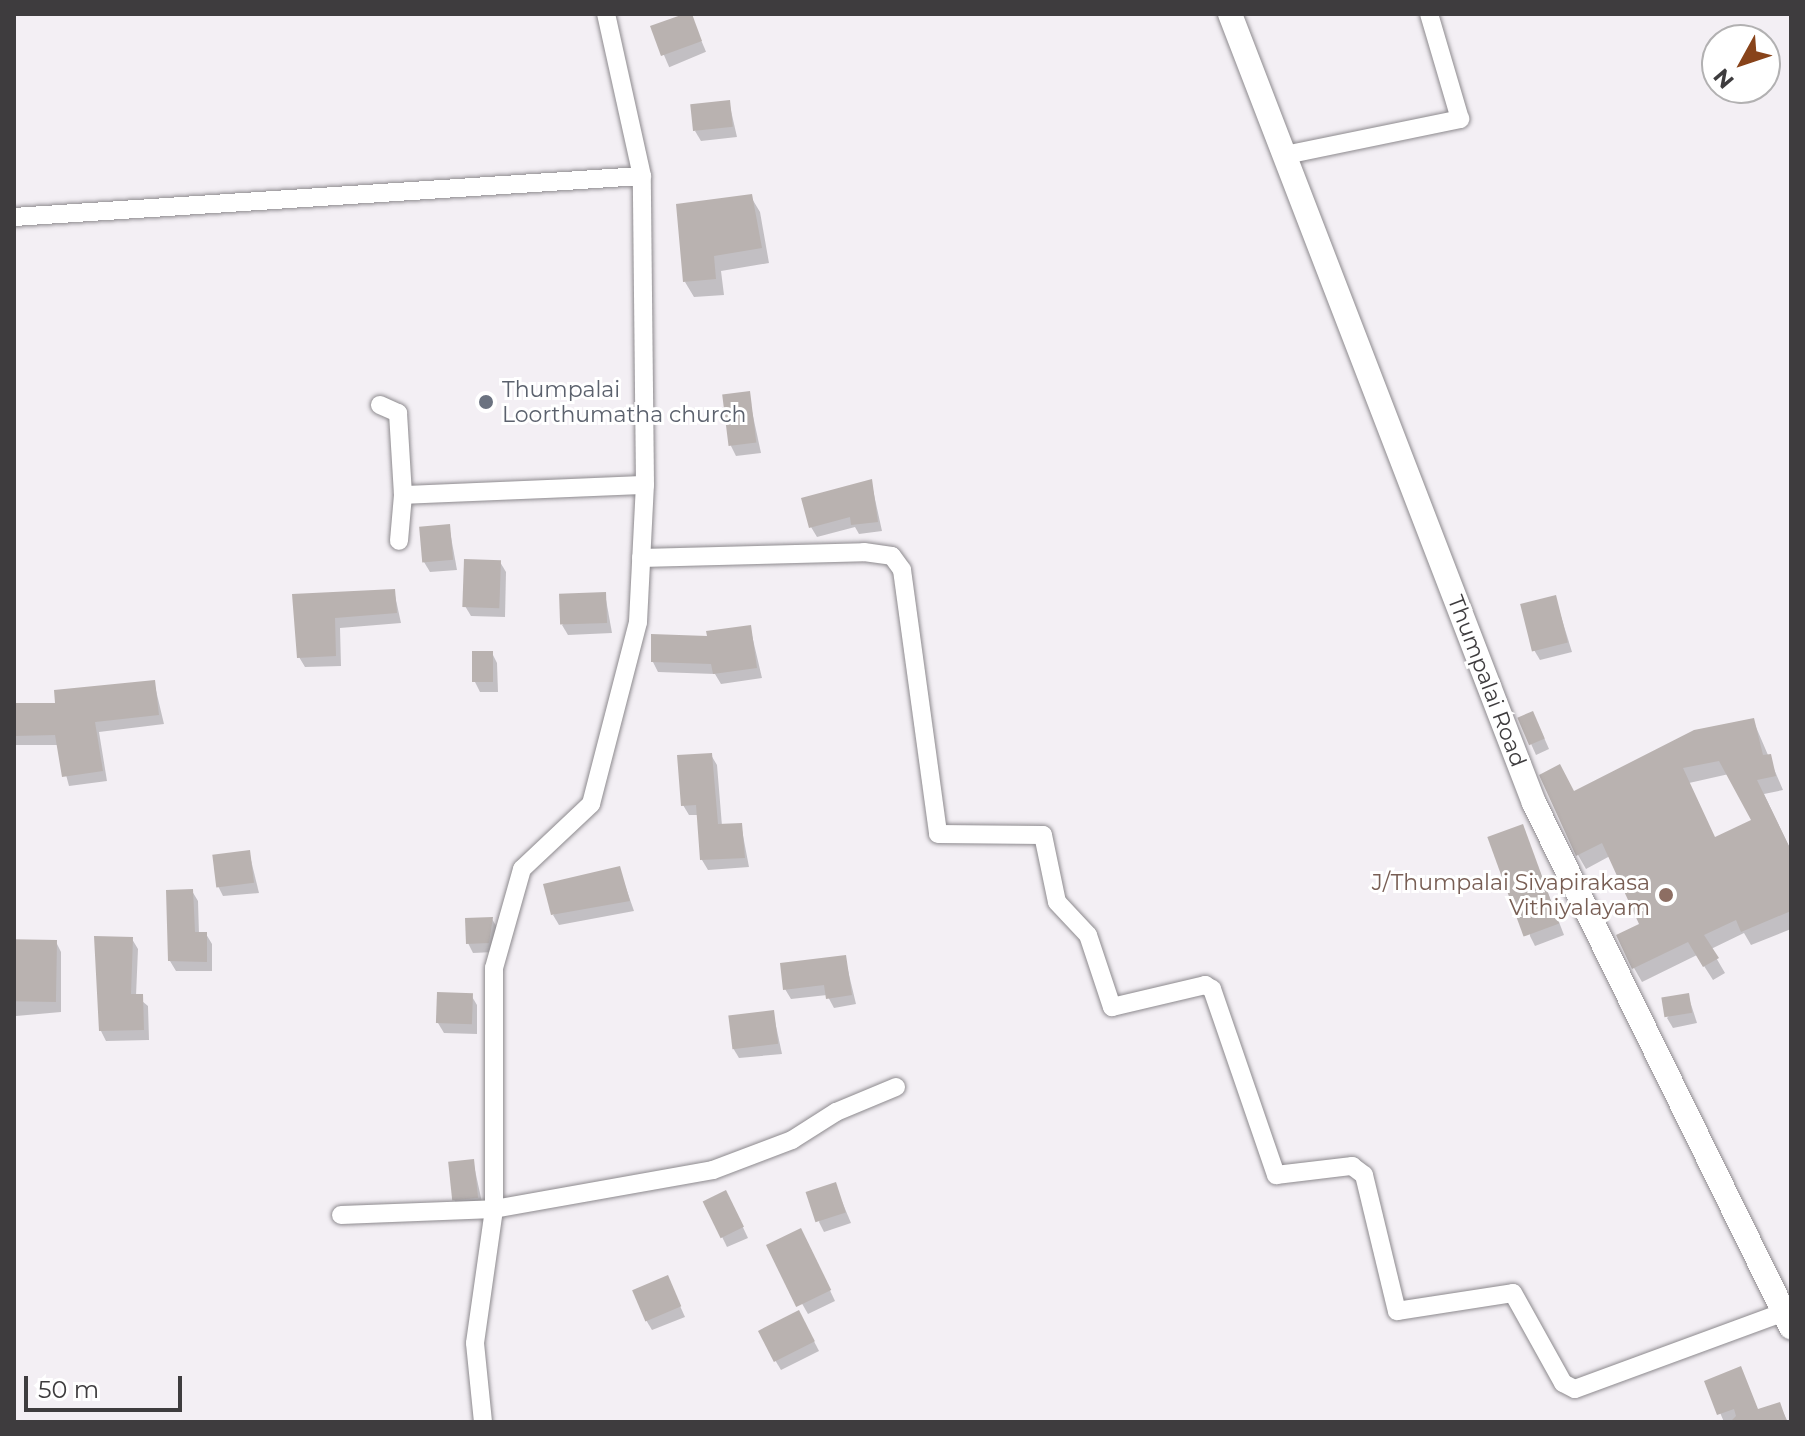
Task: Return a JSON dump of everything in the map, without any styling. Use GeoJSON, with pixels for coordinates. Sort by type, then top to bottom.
{"type":"FeatureCollection","features":[{"type":"Feature","properties":{"kind":"street"},"geometry":{"type":"LineString","coordinates":[[483,1422],[475,1343],[494,1209],[494,968],[522,869],[591,804],[638,622],[645,485],[642,176],[606,14]]}},
{"type":"Feature","properties":{"kind":"street","name":"Thumpalai Road"},"geometry":{"type":"LineString","coordinates":[[1230,14],[1534,803],[1788,1319]]}},
{"type":"Feature","properties":{"kind":"street"},"geometry":{"type":"LineString","coordinates":[[1285,155],[1460,119],[1429,14]]}},
{"type":"Feature","properties":{"kind":"street"},"geometry":{"type":"LineString","coordinates":[[14,217],[642,176]]}},
{"type":"Feature","properties":{"kind":"street"},"geometry":{"type":"LineString","coordinates":[[380,405],[398,413],[403,495],[399,541]]}},
{"type":"Feature","properties":{"kind":"street"},"geometry":{"type":"LineString","coordinates":[[403,495],[645,485]]}},
{"type":"Feature","properties":{"kind":"street"},"geometry":{"type":"LineString","coordinates":[[641,558],[864,552],[892,556],[902,570],[938,834],[1043,835],[1057,902],[1088,935],[1112,1007],[1205,985],[1212,989],[1276,1175],[1352,1166],[1364,1175],[1397,1311],[1513,1293],[1563,1383],[1575,1389],[1788,1319]]}},
{"type":"Feature","properties":{"kind":"street"},"geometry":{"type":"LineString","coordinates":[[341,1215],[494,1209],[713,1170],[792,1140],[836,1112],[896,1087]]}},
{"type":"Feature","properties":{"kind":"building"},"geometry":{"type":"Polygon","coordinates":[[[692,14],[702,41],[661,56],[650,26],[692,14]]]}},
{"type":"Feature","properties":{"kind":"building"},"geometry":{"type":"Polygon","coordinates":[[[730,100],[733,127],[693,131],[690,104],[730,100]]]}},
{"type":"Feature","properties":{"kind":"building"},"geometry":{"type":"Polygon","coordinates":[[[752,194],[762,248],[714,256],[716,279],[683,282],[676,204],[752,194]]]}},
{"type":"Feature","properties":{"kind":"building"},"geometry":{"type":"Polygon","coordinates":[[[750,391],[756,443],[729,446],[722,394],[750,391]]]}},
{"type":"Feature","properties":{"kind":"building"},"geometry":{"type":"Polygon","coordinates":[[[872,479],[878,522],[851,525],[850,517],[809,528],[801,498],[872,479]]]}},
{"type":"Feature","properties":{"kind":"building"},"geometry":{"type":"Polygon","coordinates":[[[450,524],[453,560],[422,563],[419,527],[450,524]]]}},
{"type":"Feature","properties":{"kind":"building"},"geometry":{"type":"Polygon","coordinates":[[[464,559],[501,560],[499,608],[462,607],[464,559]]]}},
{"type":"Feature","properties":{"kind":"building"},"geometry":{"type":"Polygon","coordinates":[[[395,589],[397,613],[335,618],[336,656],[297,658],[292,594],[395,589]]]}},
{"type":"Feature","properties":{"kind":"building"},"geometry":{"type":"Polygon","coordinates":[[[606,592],[607,623],[560,625],[559,594],[606,592]]]}},
{"type":"Feature","properties":{"kind":"building"},"geometry":{"type":"Polygon","coordinates":[[[1556,595],[1568,643],[1532,651],[1520,604],[1556,595]]]}},
{"type":"Feature","properties":{"kind":"building"},"geometry":{"type":"Polygon","coordinates":[[[751,625],[757,668],[713,674],[711,664],[651,662],[651,634],[707,636],[706,631],[751,625]]]}},
{"type":"Feature","properties":{"kind":"building"},"geometry":{"type":"Polygon","coordinates":[[[472,651],[493,651],[493,682],[472,682],[472,651]]]}},
{"type":"Feature","properties":{"kind":"building"},"geometry":{"type":"Polygon","coordinates":[[[155,680],[159,715],[95,722],[103,771],[62,777],[55,735],[14,736],[14,703],[55,703],[54,690],[155,680]]]}},
{"type":"Feature","properties":{"kind":"building"},"geometry":{"type":"Polygon","coordinates":[[[1533,711],[1545,739],[1529,745],[1517,718],[1533,711]]]}},
{"type":"Feature","properties":{"kind":"building"},"geometry":{"type":"Polygon","coordinates":[[[1754,718],[1763,755],[1771,754],[1776,776],[1757,780],[1791,850],[1791,911],[1741,932],[1736,920],[1704,935],[1719,958],[1703,967],[1688,942],[1632,969],[1616,935],[1639,924],[1602,843],[1576,856],[1539,775],[1560,764],[1574,791],[1694,730],[1754,718]],[[1719,761],[1683,768],[1715,837],[1751,820],[1719,761]]]}},
{"type":"Feature","properties":{"kind":"building"},"geometry":{"type":"Polygon","coordinates":[[[712,753],[718,824],[742,823],[745,858],[700,860],[696,805],[681,806],[677,755],[712,753]]]}},
{"type":"Feature","properties":{"kind":"building"},"geometry":{"type":"Polygon","coordinates":[[[1523,824],[1559,924],[1524,937],[1487,837],[1523,824]]]}},
{"type":"Feature","properties":{"kind":"building"},"geometry":{"type":"Polygon","coordinates":[[[250,850],[254,883],[216,887],[212,855],[250,850]]]}},
{"type":"Feature","properties":{"kind":"building"},"geometry":{"type":"Polygon","coordinates":[[[620,866],[630,901],[551,915],[543,884],[620,866]]]}},
{"type":"Feature","properties":{"kind":"building"},"geometry":{"type":"Polygon","coordinates":[[[193,889],[195,932],[207,932],[207,962],[168,961],[166,890],[193,889]]]}},
{"type":"Feature","properties":{"kind":"building"},"geometry":{"type":"Polygon","coordinates":[[[493,917],[489,943],[466,944],[465,918],[493,917]]]}},
{"type":"Feature","properties":{"kind":"building"},"geometry":{"type":"Polygon","coordinates":[[[94,936],[133,937],[131,994],[143,994],[144,1030],[99,1031],[94,936]]]}},
{"type":"Feature","properties":{"kind":"building"},"geometry":{"type":"Polygon","coordinates":[[[14,939],[57,940],[56,1002],[14,1001],[14,939]]]}},
{"type":"Feature","properties":{"kind":"building"},"geometry":{"type":"Polygon","coordinates":[[[846,955],[852,995],[826,999],[824,985],[783,990],[780,963],[846,955]]]}},
{"type":"Feature","properties":{"kind":"building"},"geometry":{"type":"Polygon","coordinates":[[[437,992],[473,993],[472,1024],[436,1023],[437,992]]]}},
{"type":"Feature","properties":{"kind":"building"},"geometry":{"type":"Polygon","coordinates":[[[1689,993],[1692,1013],[1664,1017],[1661,997],[1689,993]]]}},
{"type":"Feature","properties":{"kind":"building"},"geometry":{"type":"Polygon","coordinates":[[[774,1010],[778,1044],[732,1049],[728,1016],[774,1010]]]}},
{"type":"Feature","properties":{"kind":"building"},"geometry":{"type":"Polygon","coordinates":[[[474,1159],[478,1198],[452,1201],[448,1162],[474,1159]]]}},
{"type":"Feature","properties":{"kind":"building"},"geometry":{"type":"Polygon","coordinates":[[[836,1182],[846,1212],[815,1222],[806,1192],[836,1182]]]}},
{"type":"Feature","properties":{"kind":"building"},"geometry":{"type":"Polygon","coordinates":[[[726,1190],[744,1227],[721,1238],[703,1201],[726,1190]]]}},
{"type":"Feature","properties":{"kind":"building"},"geometry":{"type":"Polygon","coordinates":[[[801,1228],[831,1290],[796,1307],[766,1245],[801,1228]]]}},
{"type":"Feature","properties":{"kind":"building"},"geometry":{"type":"Polygon","coordinates":[[[668,1275],[681,1306],[645,1322],[632,1290],[668,1275]]]}},
{"type":"Feature","properties":{"kind":"building"},"geometry":{"type":"Polygon","coordinates":[[[799,1310],[815,1341],[774,1362],[758,1331],[799,1310]]]}},
{"type":"Feature","properties":{"kind":"building"},"geometry":{"type":"Polygon","coordinates":[[[1741,1366],[1758,1409],[1780,1402],[1787,1422],[1730,1422],[1736,1416],[1734,1409],[1717,1415],[1704,1381],[1741,1366]]]}},
{"type":"Feature","properties":{"kind":"place","name":"Thumpalai Loorthumatha church"},"geometry":{"type":"Point","coordinates":[486,402]}},
{"type":"Feature","properties":{"kind":"place","name":"J/Thumpalai Sivapirakasa Vithiyalayam"},"geometry":{"type":"Point","coordinates":[1666,895]}}]}
